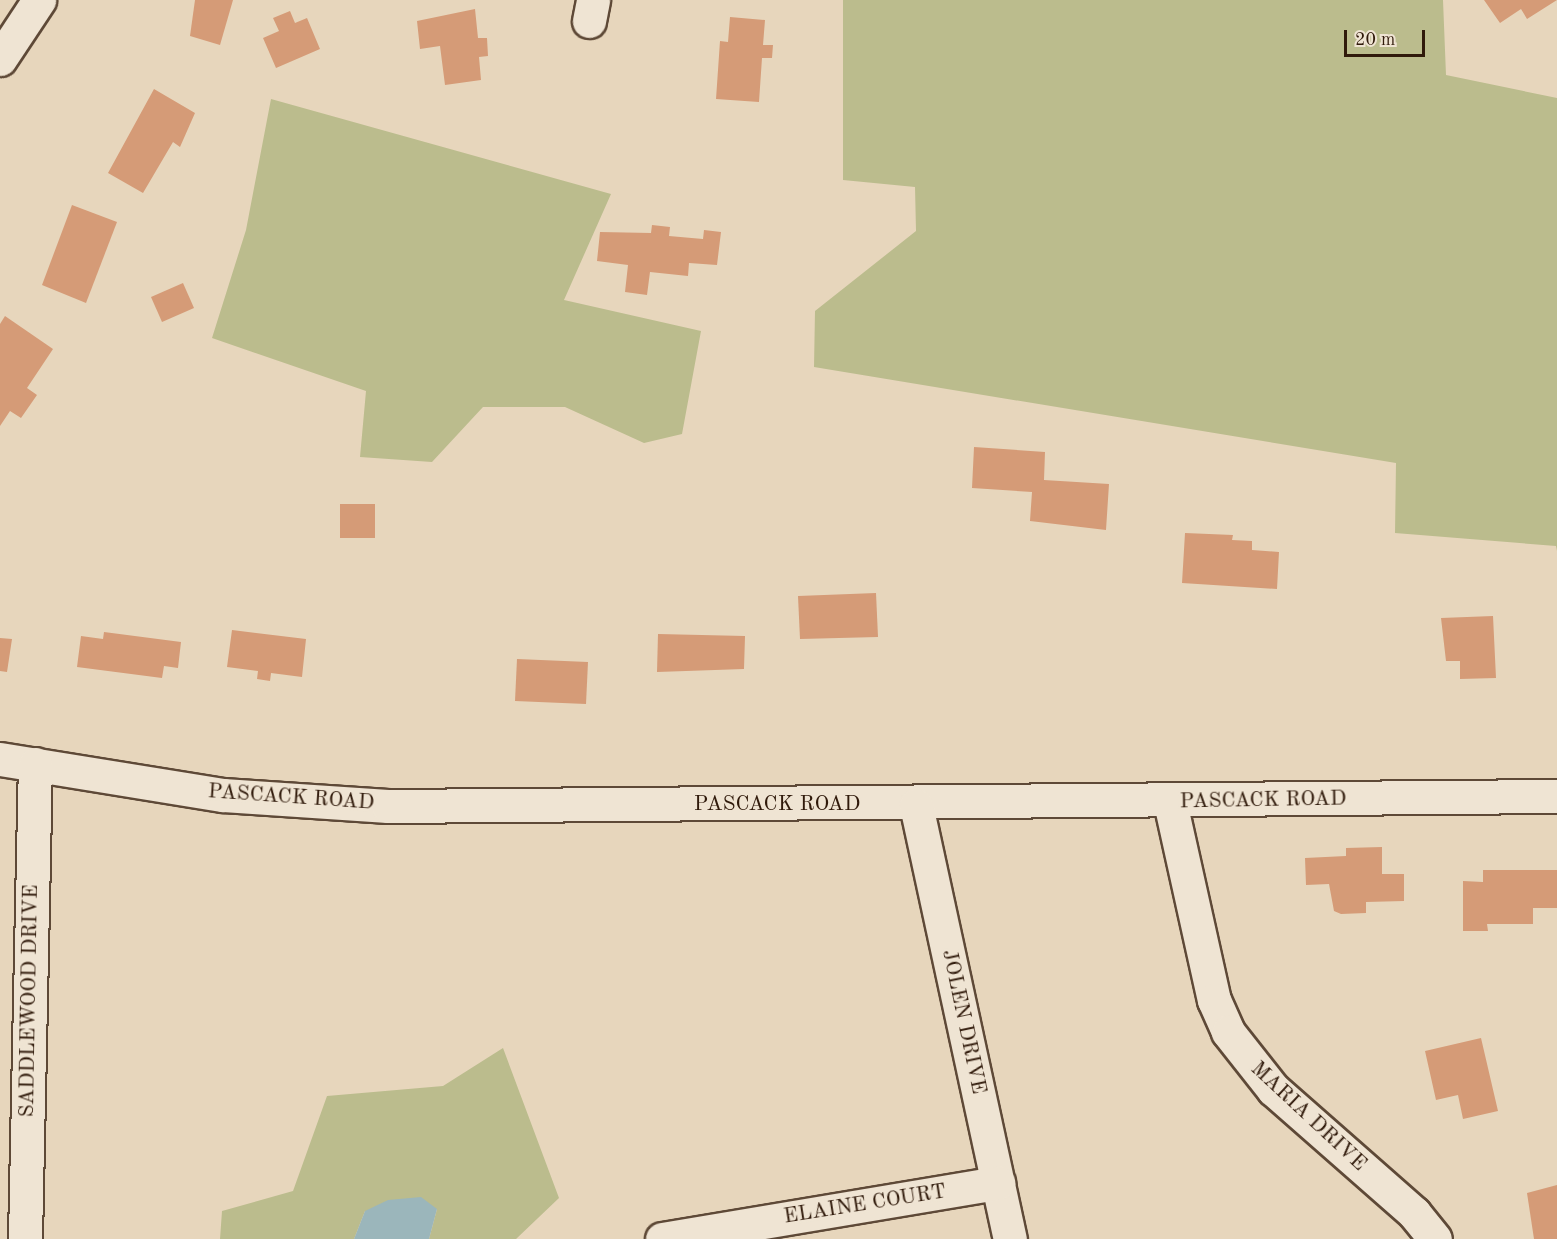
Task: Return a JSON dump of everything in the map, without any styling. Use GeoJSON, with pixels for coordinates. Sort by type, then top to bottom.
{"type":"FeatureCollection","features":[{"type":"Feature","properties":{"kind":"street"},"geometry":{"type":"LineString","coordinates":[[0,58],[39,0]]}},
{"type":"Feature","properties":{"kind":"street","name":"PASCACK ROAD"},"geometry":{"type":"LineString","coordinates":[[0,759],[305,803],[916,805],[1557,796]]}},
{"type":"Feature","properties":{"kind":"street","name":"SADDLEWOOD DRIVE"},"geometry":{"type":"LineString","coordinates":[[17,1222],[35,764]]}},
{"type":"Feature","properties":{"kind":"street","name":"MARIA DRIVE"},"geometry":{"type":"LineString","coordinates":[[1170,802],[1214,1000],[1228,1032],[1273,1089],[1414,1213],[1435,1239]]}},
{"type":"Feature","properties":{"kind":"street","name":"JOLEN DRIVE"},"geometry":{"type":"LineString","coordinates":[[916,805],[1010,1239]]}},
{"type":"Feature","properties":{"kind":"street","name":"ELAINE COURT"},"geometry":{"type":"LineString","coordinates":[[662,1239],[998,1183]]}},
{"type":"Feature","properties":{"kind":"green space"},"geometry":{"type":"Polygon","coordinates":[[[843,0],[1443,0],[1446,75],[1557,98],[1557,551],[1556,546],[1395,533],[1396,463],[814,367],[815,311],[916,231],[915,187],[843,180],[843,0]]]}},
{"type":"Feature","properties":{"kind":"green space"},"geometry":{"type":"Polygon","coordinates":[[[271,99],[611,194],[564,300],[701,331],[682,434],[644,443],[565,407],[483,407],[432,462],[360,457],[366,391],[212,338],[246,230],[271,99]]]}},
{"type":"Feature","properties":{"kind":"green space"},"geometry":{"type":"Polygon","coordinates":[[[503,1048],[559,1198],[516,1239],[429,1239],[437,1209],[365,1211],[354,1239],[220,1239],[222,1211],[293,1191],[327,1096],[443,1086],[503,1048]]]}},
{"type":"Feature","properties":{"kind":"water"},"geometry":{"type":"Polygon","coordinates":[[[421,1197],[437,1209],[429,1239],[354,1239],[365,1211],[388,1200],[421,1197]]]}},
{"type":"Feature","properties":{"kind":"building"},"geometry":{"type":"Polygon","coordinates":[[[195,0],[233,0],[220,45],[190,36],[195,0]]]}},
{"type":"Feature","properties":{"kind":"building"},"geometry":{"type":"Polygon","coordinates":[[[1484,0],[1557,0],[1527,19],[1521,9],[1500,23],[1484,0]]]}},
{"type":"Feature","properties":{"kind":"building"},"geometry":{"type":"Polygon","coordinates":[[[475,9],[478,38],[487,38],[488,56],[479,57],[481,80],[445,85],[440,46],[420,49],[417,21],[475,9]]]}},
{"type":"Feature","properties":{"kind":"building"},"geometry":{"type":"Polygon","coordinates":[[[290,11],[295,23],[307,18],[320,49],[276,68],[263,38],[279,31],[273,18],[290,11]]]}},
{"type":"Feature","properties":{"kind":"building"},"geometry":{"type":"Polygon","coordinates":[[[730,17],[765,20],[763,45],[773,45],[772,58],[762,58],[759,102],[716,99],[720,41],[728,42],[730,17]]]}},
{"type":"Feature","properties":{"kind":"building"},"geometry":{"type":"Polygon","coordinates":[[[154,89],[195,113],[180,147],[173,142],[143,193],[108,173],[154,89]]]}},
{"type":"Feature","properties":{"kind":"building"},"geometry":{"type":"Polygon","coordinates":[[[72,205],[117,222],[86,303],[42,285],[72,205]]]}},
{"type":"Feature","properties":{"kind":"building"},"geometry":{"type":"Polygon","coordinates":[[[652,225],[670,227],[669,236],[703,239],[704,230],[721,232],[717,265],[689,263],[688,276],[650,272],[647,295],[625,292],[628,265],[597,261],[600,232],[651,233],[652,225]]]}},
{"type":"Feature","properties":{"kind":"building"},"geometry":{"type":"Polygon","coordinates":[[[183,283],[194,308],[162,322],[151,297],[183,283]]]}},
{"type":"Feature","properties":{"kind":"building"},"geometry":{"type":"Polygon","coordinates":[[[5,316],[53,349],[27,388],[37,395],[21,418],[10,411],[0,426],[0,324],[5,316]]]}},
{"type":"Feature","properties":{"kind":"building"},"geometry":{"type":"Polygon","coordinates":[[[974,447],[1045,452],[1044,480],[1109,484],[1106,530],[1030,521],[1032,492],[972,488],[974,447]]]}},
{"type":"Feature","properties":{"kind":"building"},"geometry":{"type":"Polygon","coordinates":[[[340,504],[375,504],[375,538],[340,538],[340,504]]]}},
{"type":"Feature","properties":{"kind":"building"},"geometry":{"type":"Polygon","coordinates":[[[1185,533],[1233,535],[1232,540],[1252,541],[1252,550],[1279,552],[1277,589],[1182,583],[1185,533]]]}},
{"type":"Feature","properties":{"kind":"building"},"geometry":{"type":"Polygon","coordinates":[[[876,593],[878,637],[800,639],[798,596],[876,593]]]}},
{"type":"Feature","properties":{"kind":"building"},"geometry":{"type":"Polygon","coordinates":[[[1493,616],[1496,678],[1460,679],[1460,661],[1446,661],[1441,618],[1493,616]]]}},
{"type":"Feature","properties":{"kind":"building"},"geometry":{"type":"Polygon","coordinates":[[[232,630],[306,639],[302,677],[271,673],[270,681],[257,679],[258,671],[227,667],[232,630]]]}},
{"type":"Feature","properties":{"kind":"building"},"geometry":{"type":"Polygon","coordinates":[[[104,632],[181,642],[178,668],[164,666],[162,678],[77,667],[81,636],[103,639],[104,632]]]}},
{"type":"Feature","properties":{"kind":"building"},"geometry":{"type":"Polygon","coordinates":[[[658,634],[745,636],[744,669],[657,672],[658,634]]]}},
{"type":"Feature","properties":{"kind":"building"},"geometry":{"type":"Polygon","coordinates":[[[0,638],[12,639],[7,672],[0,671],[0,638]]]}},
{"type":"Feature","properties":{"kind":"building"},"geometry":{"type":"Polygon","coordinates":[[[517,659],[588,662],[586,704],[515,701],[517,659]]]}},
{"type":"Feature","properties":{"kind":"building"},"geometry":{"type":"Polygon","coordinates":[[[1382,847],[1382,874],[1404,874],[1404,901],[1366,902],[1366,913],[1341,914],[1334,911],[1329,884],[1306,885],[1305,858],[1346,856],[1346,848],[1382,847]]]}},
{"type":"Feature","properties":{"kind":"building"},"geometry":{"type":"Polygon","coordinates":[[[1483,870],[1557,870],[1557,908],[1533,908],[1533,924],[1487,924],[1488,931],[1463,931],[1463,881],[1483,882],[1483,870]]]}},
{"type":"Feature","properties":{"kind":"building"},"geometry":{"type":"Polygon","coordinates":[[[1481,1038],[1498,1111],[1463,1119],[1458,1095],[1436,1100],[1425,1051],[1481,1038]]]}},
{"type":"Feature","properties":{"kind":"building"},"geometry":{"type":"Polygon","coordinates":[[[1557,1185],[1557,1239],[1534,1239],[1527,1193],[1557,1185]]]}}]}
